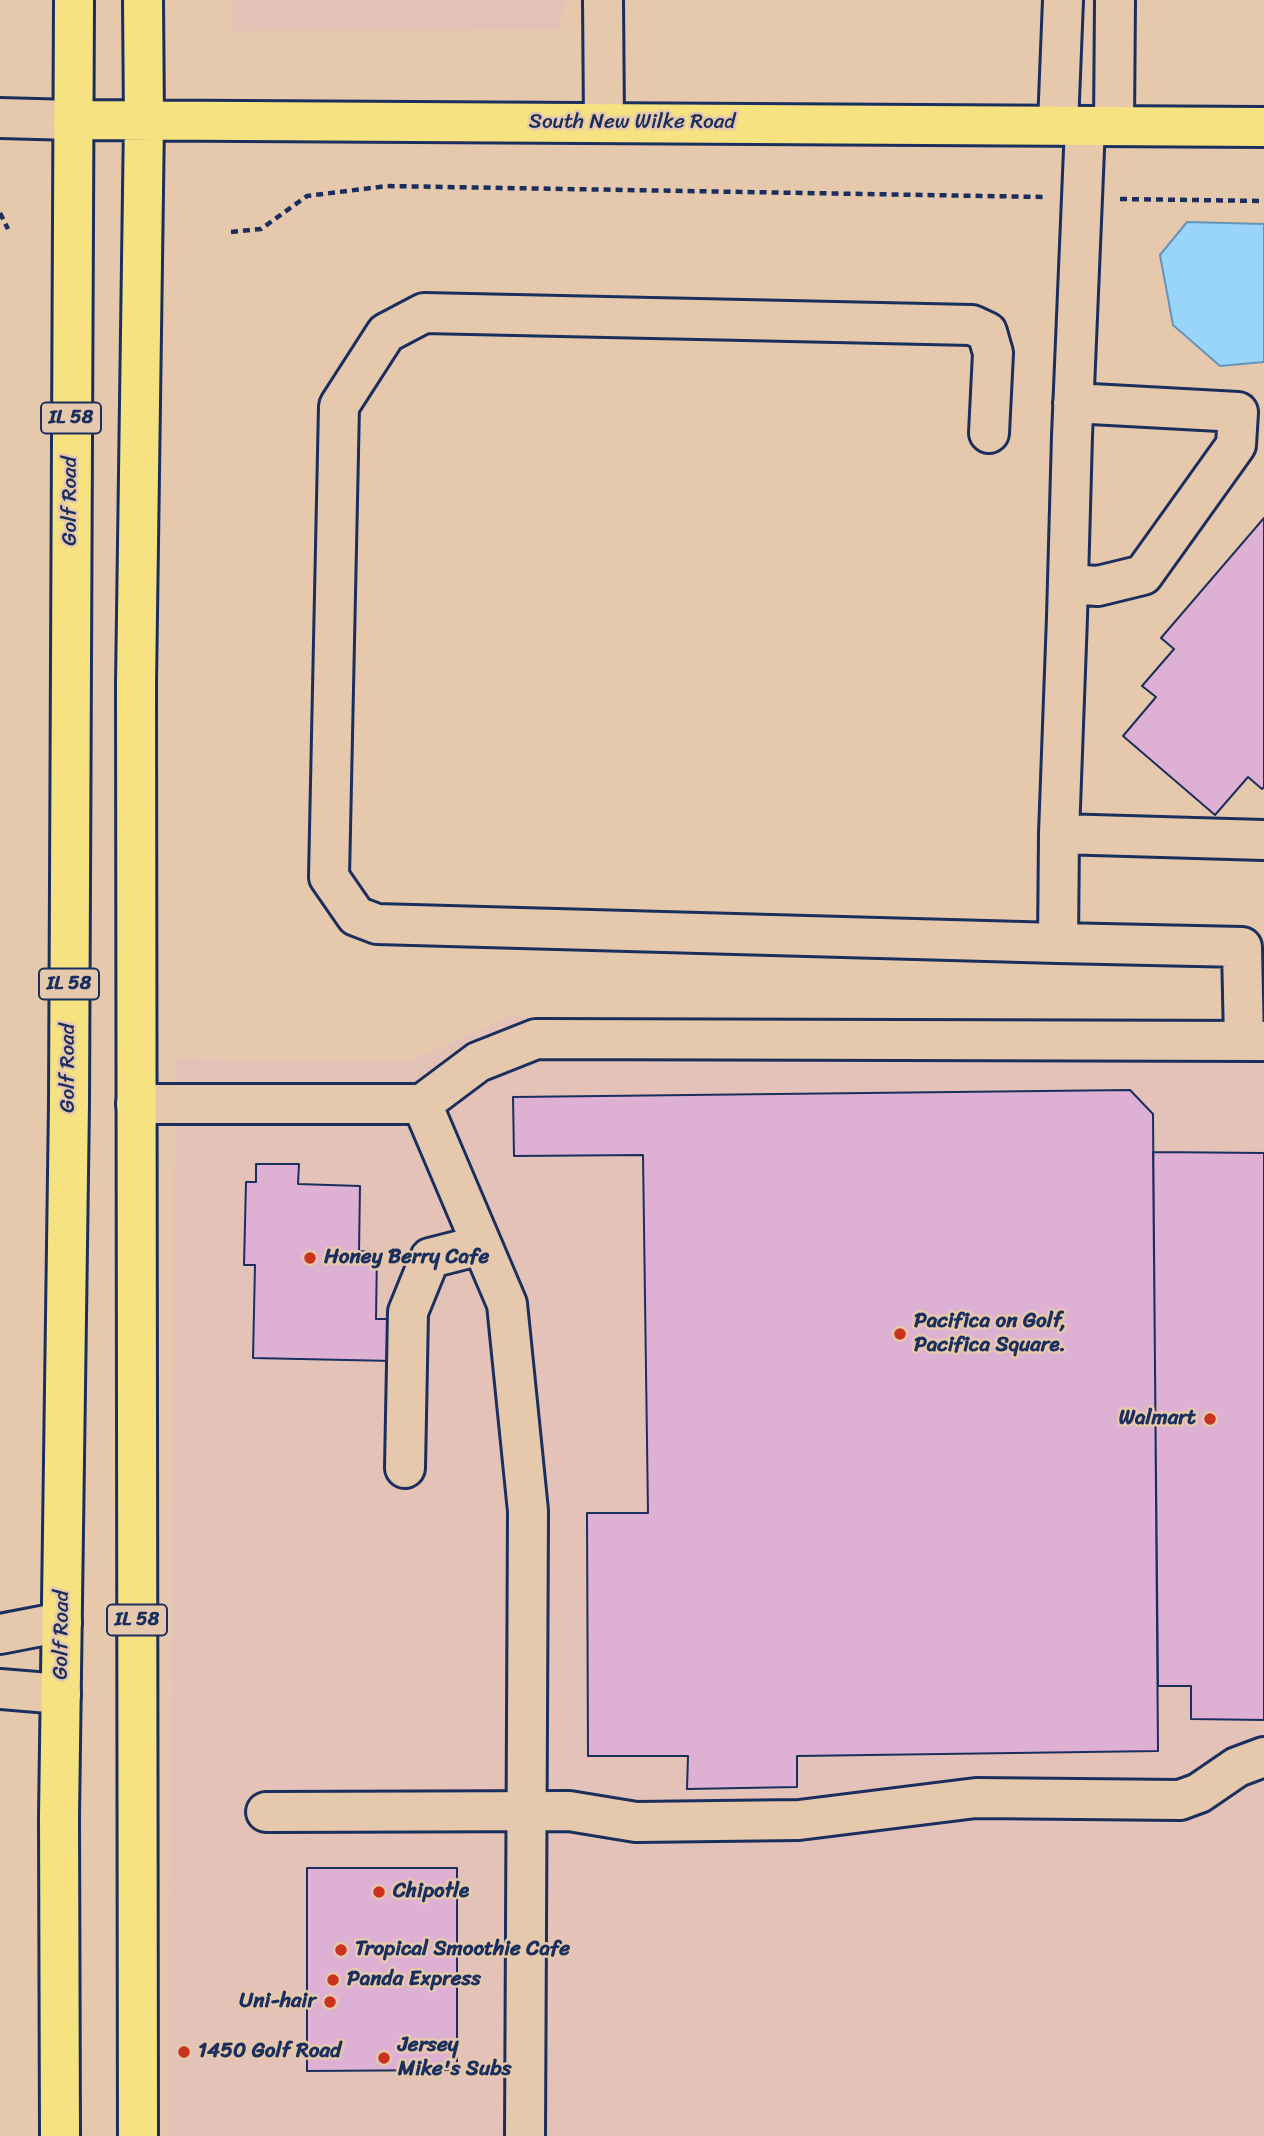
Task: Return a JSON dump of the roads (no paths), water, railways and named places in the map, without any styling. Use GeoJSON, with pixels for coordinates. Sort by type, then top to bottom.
{"type":"FeatureCollection","features":[{"type":"Feature","properties":{"kind":"main road","name":"Golf Road"},"geometry":{"type":"LineString","coordinates":[[60,2136],[61,1694],[69,1103],[74,0]]}},
{"type":"Feature","properties":{"kind":"main road","name":"IL 58"},"geometry":{"type":"LineString","coordinates":[[138,2136],[136,602],[144,121],[143,0]]}},
{"type":"Feature","properties":{"kind":"main road","name":"South New Wilke Road"},"geometry":{"type":"LineString","coordinates":[[73,120],[1264,127]]}},
{"type":"Feature","properties":{"kind":"street"},"geometry":{"type":"LineString","coordinates":[[603,0],[604,123]]}},
{"type":"Feature","properties":{"kind":"street"},"geometry":{"type":"LineString","coordinates":[[1062,0],[1086,126]]}},
{"type":"Feature","properties":{"kind":"street"},"geometry":{"type":"LineString","coordinates":[[1058,943],[1073,403],[1086,126],[1115,0]]}},
{"type":"Feature","properties":{"kind":"street","name":"South New Wilke Road"},"geometry":{"type":"LineString","coordinates":[[0,118],[73,120]]}},
{"type":"Feature","properties":{"kind":"street"},"geometry":{"type":"LineString","coordinates":[[136,1104],[422,1104],[478,1062],[536,1039],[1254,1041],[1253,947],[377,924],[356,916],[329,877],[339,406],[386,333],[424,313],[972,325],[987,332],[993,353],[989,433]]}},
{"type":"Feature","properties":{"kind":"street"},"geometry":{"type":"LineString","coordinates":[[1068,584],[1098,586],[1143,575],[1236,445],[1251,411],[1073,403]]}},
{"type":"Feature","properties":{"kind":"street"},"geometry":{"type":"LineString","coordinates":[[1059,834],[1264,840]]}},
{"type":"Feature","properties":{"kind":"street"},"geometry":{"type":"LineString","coordinates":[[422,1104],[507,1304],[528,1511],[525,2136]]}},
{"type":"Feature","properties":{"kind":"street"},"geometry":{"type":"LineString","coordinates":[[405,1468],[408,1312],[430,1258],[481,1245]]}},
{"type":"Feature","properties":{"kind":"street"},"geometry":{"type":"LineString","coordinates":[[0,1634],[62,1622]]}},
{"type":"Feature","properties":{"kind":"street"},"geometry":{"type":"LineString","coordinates":[[0,1689],[61,1694]]}},
{"type":"Feature","properties":{"kind":"street"},"geometry":{"type":"LineString","coordinates":[[266,1812],[569,1811],[636,1822],[799,1820],[976,1798],[1180,1800],[1199,1793],[1237,1767],[1264,1757]]}},
{"type":"Feature","properties":{"kind":"water"},"geometry":{"type":"Polygon","coordinates":[[[1187,222],[1264,224],[1264,362],[1220,366],[1173,325],[1160,255],[1187,222]]]}},
{"type":"Feature","properties":{"kind":"place","name":"Honey Berry Cafe"},"geometry":{"type":"Point","coordinates":[310,1258]}},
{"type":"Feature","properties":{"kind":"place","name":"Pacifica on Golf, Pacifica Square."},"geometry":{"type":"Point","coordinates":[900,1334]}},
{"type":"Feature","properties":{"kind":"place","name":"Walmart"},"geometry":{"type":"Point","coordinates":[1210,1419]}},
{"type":"Feature","properties":{"kind":"place","name":"Chipotle"},"geometry":{"type":"Point","coordinates":[379,1892]}},
{"type":"Feature","properties":{"kind":"place","name":"Tropical Smoothie Cafe"},"geometry":{"type":"Point","coordinates":[341,1950]}},
{"type":"Feature","properties":{"kind":"place","name":"Panda Express"},"geometry":{"type":"Point","coordinates":[333,1980]}},
{"type":"Feature","properties":{"kind":"place","name":"Uni-hair"},"geometry":{"type":"Point","coordinates":[330,2002]}},
{"type":"Feature","properties":{"kind":"place","name":"1450 Golf Road"},"geometry":{"type":"Point","coordinates":[184,2052]}},
{"type":"Feature","properties":{"kind":"place","name":"Jersey Mike's Subs"},"geometry":{"type":"Point","coordinates":[384,2058]}}]}
